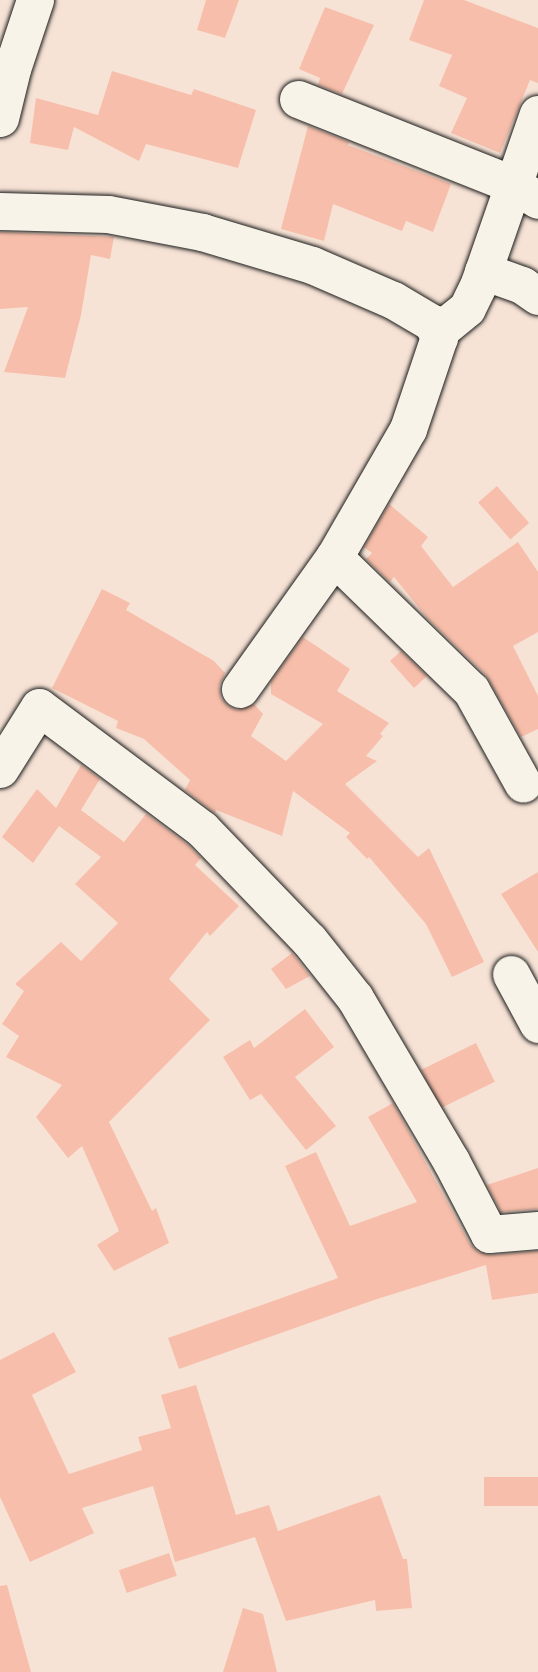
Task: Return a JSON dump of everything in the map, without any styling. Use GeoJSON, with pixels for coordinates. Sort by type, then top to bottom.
{"type":"FeatureCollection","features":[{"type":"Feature","properties":{"kind":"street"},"geometry":{"type":"LineString","coordinates":[[0,118],[12,69],[35,0]]}},
{"type":"Feature","properties":{"kind":"street"},"geometry":{"type":"LineString","coordinates":[[298,99],[526,192]]}},
{"type":"Feature","properties":{"kind":"street"},"geometry":{"type":"LineString","coordinates":[[0,211],[107,214],[202,232],[312,265],[393,300],[432,323],[445,326],[467,308],[483,271],[526,192],[538,114]]}},
{"type":"Feature","properties":{"kind":"street"},"geometry":{"type":"LineString","coordinates":[[483,271],[522,285],[538,296]]}},
{"type":"Feature","properties":{"kind":"street"},"geometry":{"type":"LineString","coordinates":[[240,689],[334,557],[408,429],[439,337],[432,323]]}},
{"type":"Feature","properties":{"kind":"street"},"geometry":{"type":"LineString","coordinates":[[334,557],[471,690],[523,784]]}},
{"type":"Feature","properties":{"kind":"street"},"geometry":{"type":"LineString","coordinates":[[0,769],[39,707],[202,829],[309,940],[355,998],[489,1234],[538,1230]]}},
{"type":"Feature","properties":{"kind":"street"},"geometry":{"type":"LineString","coordinates":[[511,974],[538,1024]]}},
{"type":"Feature","properties":{"kind":"building"},"geometry":{"type":"Polygon","coordinates":[[[206,0],[239,0],[225,38],[197,30],[206,0]]]}},
{"type":"Feature","properties":{"kind":"building"},"geometry":{"type":"Polygon","coordinates":[[[424,0],[464,0],[538,28],[538,83],[530,80],[500,153],[451,133],[467,98],[439,86],[452,55],[409,40],[424,0]]]}},
{"type":"Feature","properties":{"kind":"building"},"geometry":{"type":"Polygon","coordinates":[[[325,7],[374,25],[342,94],[318,85],[320,78],[299,69],[325,7]]]}},
{"type":"Feature","properties":{"kind":"building"},"geometry":{"type":"Polygon","coordinates":[[[112,71],[191,95],[194,89],[256,110],[238,168],[146,144],[139,161],[74,127],[68,150],[30,143],[36,98],[98,115],[112,71]]]}},
{"type":"Feature","properties":{"kind":"building"},"geometry":{"type":"Polygon","coordinates":[[[308,126],[349,142],[348,145],[451,184],[433,232],[406,221],[402,231],[333,204],[324,241],[281,229],[308,126]]]}},
{"type":"Feature","properties":{"kind":"building"},"geometry":{"type":"Polygon","coordinates":[[[0,232],[114,237],[110,259],[91,255],[81,315],[65,378],[4,372],[28,307],[0,309],[0,232]]]}},
{"type":"Feature","properties":{"kind":"building"},"geometry":{"type":"Polygon","coordinates":[[[497,486],[529,523],[510,539],[478,502],[497,486]]]}},
{"type":"Feature","properties":{"kind":"building"},"geometry":{"type":"Polygon","coordinates":[[[389,504],[428,537],[421,546],[453,587],[518,542],[538,572],[538,632],[513,646],[538,696],[538,729],[521,737],[486,675],[428,619],[394,577],[390,582],[366,559],[372,553],[364,547],[389,504]]]}},
{"type":"Feature","properties":{"kind":"building"},"geometry":{"type":"Polygon","coordinates":[[[102,589],[130,603],[126,610],[214,661],[225,673],[219,686],[221,698],[228,706],[237,710],[254,704],[263,714],[251,736],[286,761],[323,724],[271,694],[271,681],[303,637],[350,669],[337,691],[389,723],[380,734],[383,736],[366,756],[377,761],[345,784],[418,857],[429,848],[484,962],[452,977],[426,924],[369,857],[367,859],[346,837],[350,833],[293,791],[282,836],[216,810],[215,813],[185,790],[190,780],[144,739],[116,728],[118,721],[52,688],[102,589]]]}},
{"type":"Feature","properties":{"kind":"building"},"geometry":{"type":"Polygon","coordinates":[[[401,651],[427,676],[414,688],[390,661],[401,651]]]}},
{"type":"Feature","properties":{"kind":"building"},"geometry":{"type":"Polygon","coordinates":[[[81,765],[100,779],[81,810],[124,842],[146,814],[188,845],[201,858],[195,865],[239,906],[210,936],[207,932],[169,979],[210,1020],[109,1122],[152,1211],[156,1208],[169,1243],[114,1271],[97,1245],[119,1231],[82,1146],[68,1158],[36,1117],[62,1085],[6,1057],[19,1036],[2,1024],[24,991],[15,984],[61,942],[81,961],[118,923],[75,884],[101,857],[59,826],[33,863],[2,837],[37,789],[56,808],[81,765]]]}},
{"type":"Feature","properties":{"kind":"building"},"geometry":{"type":"Polygon","coordinates":[[[538,872],[538,952],[501,894],[538,872]]]}},
{"type":"Feature","properties":{"kind":"building"},"geometry":{"type":"Polygon","coordinates":[[[292,953],[310,976],[286,989],[271,969],[292,953]]]}},
{"type":"Feature","properties":{"kind":"building"},"geometry":{"type":"Polygon","coordinates":[[[305,1009],[334,1047],[295,1077],[336,1126],[306,1150],[261,1094],[250,1100],[223,1057],[250,1040],[254,1048],[305,1009]]]}},
{"type":"Feature","properties":{"kind":"building"},"geometry":{"type":"Polygon","coordinates":[[[476,1043],[495,1082],[440,1108],[421,1070],[476,1043]]]}},
{"type":"Feature","properties":{"kind":"building"},"geometry":{"type":"Polygon","coordinates":[[[393,1103],[470,1244],[478,1252],[491,1255],[538,1251],[538,1293],[492,1300],[486,1265],[374,1300],[179,1369],[168,1338],[338,1278],[285,1166],[316,1152],[350,1226],[417,1202],[368,1117],[393,1103]]]}},
{"type":"Feature","properties":{"kind":"building"},"geometry":{"type":"Polygon","coordinates":[[[538,1168],[538,1209],[501,1212],[487,1185],[538,1168]]]}},
{"type":"Feature","properties":{"kind":"building"},"geometry":{"type":"Polygon","coordinates":[[[54,1332],[76,1372],[32,1395],[69,1474],[142,1450],[138,1437],[171,1428],[161,1395],[196,1385],[236,1515],[269,1505],[278,1531],[380,1495],[403,1559],[407,1559],[412,1608],[376,1611],[375,1600],[286,1621],[255,1537],[175,1562],[153,1486],[82,1508],[94,1533],[30,1562],[0,1497],[0,1360],[54,1332]]]}},
{"type":"Feature","properties":{"kind":"building"},"geometry":{"type":"Polygon","coordinates":[[[484,1477],[538,1477],[538,1506],[484,1506],[484,1477]]]}},
{"type":"Feature","properties":{"kind":"building"},"geometry":{"type":"Polygon","coordinates":[[[169,1553],[177,1576],[127,1593],[119,1570],[169,1553]]]}},
{"type":"Feature","properties":{"kind":"building"},"geometry":{"type":"Polygon","coordinates":[[[7,1585],[31,1672],[0,1672],[0,1586],[7,1585]]]}},
{"type":"Feature","properties":{"kind":"building"},"geometry":{"type":"Polygon","coordinates":[[[243,1608],[263,1614],[277,1672],[223,1672],[243,1608]]]}}]}
